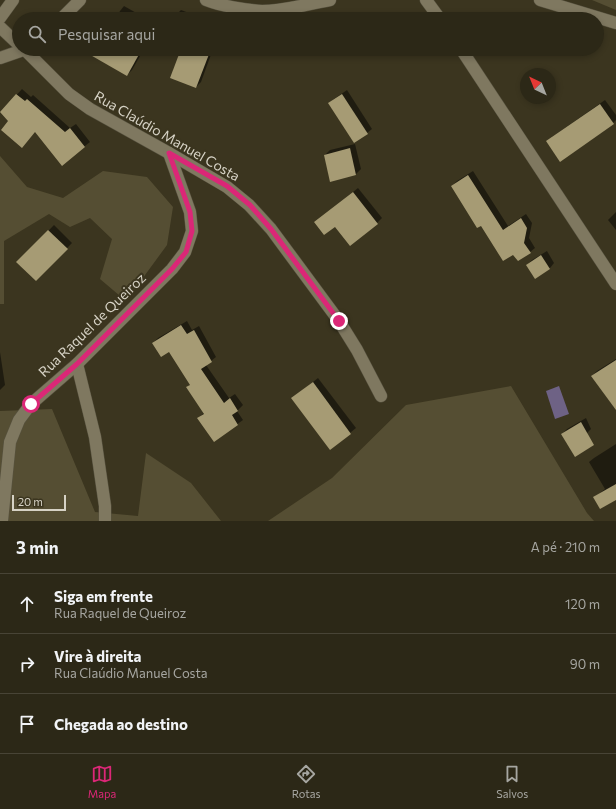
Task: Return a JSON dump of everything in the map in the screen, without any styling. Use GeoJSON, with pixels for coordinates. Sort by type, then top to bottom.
{"type":"FeatureCollection","features":[{"type":"Feature","properties":{"kind":"street"},"geometry":{"type":"LineString","coordinates":[[0,18],[13,0]]}},
{"type":"Feature","properties":{"kind":"street"},"geometry":{"type":"LineString","coordinates":[[68,12],[80,0]]}},
{"type":"Feature","properties":{"kind":"street"},"geometry":{"type":"LineString","coordinates":[[206,0],[217,4],[262,11],[292,8],[330,0]]}},
{"type":"Feature","properties":{"kind":"street"},"geometry":{"type":"LineString","coordinates":[[426,0],[435,12]]}},
{"type":"Feature","properties":{"kind":"street"},"geometry":{"type":"LineString","coordinates":[[540,0],[580,12]]}},
{"type":"Feature","properties":{"kind":"street"},"geometry":{"type":"LineString","coordinates":[[604,19],[616,23]]}},
{"type":"Feature","properties":{"kind":"street","name":"Rua Claúdio Manuel Costa"},"geometry":{"type":"LineString","coordinates":[[0,27],[12,38]]}},
{"type":"Feature","properties":{"kind":"street"},"geometry":{"type":"LineString","coordinates":[[0,58],[12,53]]}},
{"type":"Feature","properties":{"kind":"street","name":"Rua Claúdio Manuel Costa"},"geometry":{"type":"LineString","coordinates":[[31,56],[69,94],[90,110],[227,186],[250,205],[271,229],[339,321],[357,350],[381,396]]}},
{"type":"Feature","properties":{"kind":"street"},"geometry":{"type":"LineString","coordinates":[[465,56],[616,284]]}},
{"type":"Feature","properties":{"kind":"street","name":"Rua Raquel de Queiroz"},"geometry":{"type":"LineString","coordinates":[[2,521],[10,442],[18,420],[31,404],[77,364],[172,269],[186,252],[192,231],[190,212],[169,153]]}},
{"type":"Feature","properties":{"kind":"street"},"geometry":{"type":"LineString","coordinates":[[77,364],[95,438],[106,521]]}},
{"type":"Feature","properties":{"kind":"shaded area"},"geometry":{"type":"Polygon","coordinates":[[[592,0],[616,0],[616,10],[592,0]]]}},
{"type":"Feature","properties":{"kind":"shaded area"},"geometry":{"type":"Polygon","coordinates":[[[0,156],[27,187],[63,198],[103,171],[147,177],[173,207],[167,245],[126,301],[100,279],[112,239],[90,218],[70,227],[49,214],[4,241],[4,304],[0,304],[0,156]]]}},
{"type":"Feature","properties":{"kind":"shaded area"},"geometry":{"type":"Polygon","coordinates":[[[511,386],[587,513],[594,521],[268,521],[332,478],[406,405],[511,386]]]}},
{"type":"Feature","properties":{"kind":"shaded area"},"geometry":{"type":"Polygon","coordinates":[[[559,386],[569,414],[555,419],[546,391],[559,386]]]}},
{"type":"Feature","properties":{"kind":"shaded area"},"geometry":{"type":"Polygon","coordinates":[[[52,409],[95,512],[138,516],[146,453],[191,483],[221,521],[0,521],[0,411],[52,409]]]}},
{"type":"Feature","properties":{"kind":"building"},"geometry":{"type":"Polygon","coordinates":[[[92,56],[138,56],[127,76],[92,56]]]}},
{"type":"Feature","properties":{"kind":"building"},"geometry":{"type":"Polygon","coordinates":[[[178,56],[208,56],[196,88],[170,78],[178,56]]]}},
{"type":"Feature","properties":{"kind":"building"},"geometry":{"type":"Polygon","coordinates":[[[16,94],[25,101],[27,99],[65,132],[70,128],[85,147],[62,166],[35,132],[22,148],[1,130],[8,121],[0,112],[16,94]]]}},
{"type":"Feature","properties":{"kind":"building"},"geometry":{"type":"Polygon","coordinates":[[[342,94],[368,134],[354,143],[328,103],[342,94]]]}},
{"type":"Feature","properties":{"kind":"building"},"geometry":{"type":"Polygon","coordinates":[[[600,104],[614,124],[560,162],[546,141],[600,104]]]}},
{"type":"Feature","properties":{"kind":"building"},"geometry":{"type":"Polygon","coordinates":[[[350,148],[356,175],[330,182],[324,155],[350,148]]]}},
{"type":"Feature","properties":{"kind":"building"},"geometry":{"type":"Polygon","coordinates":[[[468,175],[503,230],[521,218],[527,228],[524,243],[531,253],[518,261],[513,255],[503,261],[481,226],[477,228],[451,186],[468,175]]]}},
{"type":"Feature","properties":{"kind":"building"},"geometry":{"type":"Polygon","coordinates":[[[353,192],[378,224],[350,246],[335,227],[324,235],[314,222],[353,192]]]}},
{"type":"Feature","properties":{"kind":"building"},"geometry":{"type":"Polygon","coordinates":[[[48,230],[68,249],[36,281],[16,262],[48,230]]]}},
{"type":"Feature","properties":{"kind":"building"},"geometry":{"type":"Polygon","coordinates":[[[541,255],[550,269],[535,279],[526,265],[541,255]]]}},
{"type":"Feature","properties":{"kind":"building"},"geometry":{"type":"Polygon","coordinates":[[[181,325],[187,334],[194,330],[212,362],[201,369],[224,403],[230,398],[238,411],[232,415],[238,425],[214,442],[197,418],[204,414],[186,387],[190,385],[169,352],[161,357],[152,343],[181,325]]]}},
{"type":"Feature","properties":{"kind":"building"},"geometry":{"type":"Polygon","coordinates":[[[616,360],[616,410],[591,376],[616,360]]]}},
{"type":"Feature","properties":{"kind":"building"},"geometry":{"type":"Polygon","coordinates":[[[313,382],[351,434],[330,450],[291,398],[313,382]]]}},
{"type":"Feature","properties":{"kind":"building"},"geometry":{"type":"Polygon","coordinates":[[[581,422],[594,445],[575,457],[561,434],[581,422]]]}},
{"type":"Feature","properties":{"kind":"building"},"geometry":{"type":"Polygon","coordinates":[[[616,484],[616,500],[600,509],[593,497],[616,484]]]}},
{"type":"Feature","properties":{"kind":"route"},"geometry":{"type":"LineString","coordinates":[[31,404],[77,364],[172,269],[186,252],[192,231],[190,212],[169,153],[227,186],[250,205],[271,229],[339,321]]}}]}
